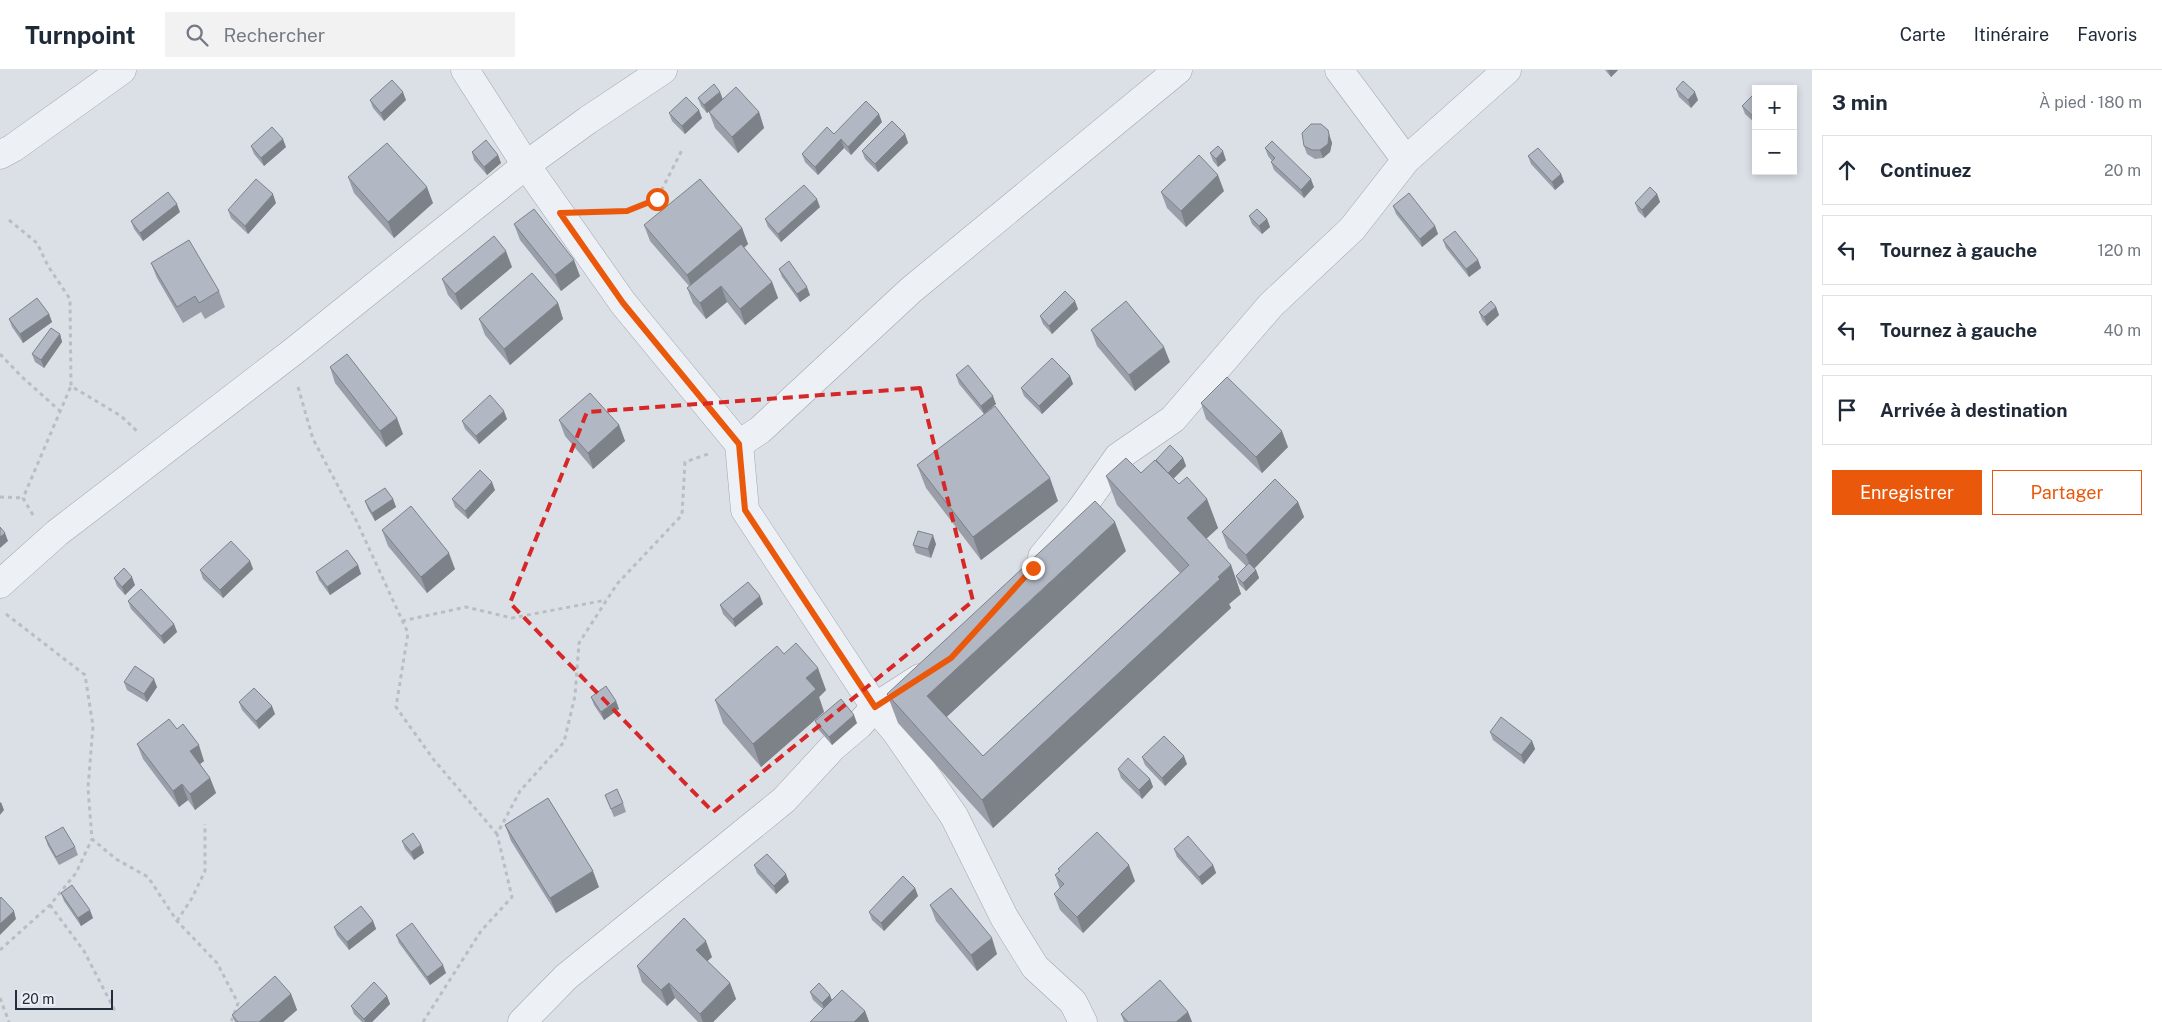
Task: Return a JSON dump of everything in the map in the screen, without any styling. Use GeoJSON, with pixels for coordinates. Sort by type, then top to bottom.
{"type":"FeatureCollection","features":[{"type":"Feature","properties":{"kind":"street"},"geometry":{"type":"LineString","coordinates":[[0,155],[13,148],[122,70]]}},
{"type":"Feature","properties":{"kind":"street"},"geometry":{"type":"LineString","coordinates":[[465,70],[526,165],[623,303],[739,444],[745,510],[875,707],[896,732],[954,816],[1004,917],[1035,967],[1073,1002],[1083,1022]]}},
{"type":"Feature","properties":{"kind":"street"},"geometry":{"type":"LineString","coordinates":[[0,584],[57,533],[294,351],[526,165],[588,120],[663,70]]}},
{"type":"Feature","properties":{"kind":"street"},"geometry":{"type":"LineString","coordinates":[[739,444],[760,430],[911,290],[1178,70]]}},
{"type":"Feature","properties":{"kind":"street"},"geometry":{"type":"LineString","coordinates":[[1339,70],[1406,160]]}},
{"type":"Feature","properties":{"kind":"street"},"geometry":{"type":"LineString","coordinates":[[1027,575],[1079,512],[1118,458],[1173,419],[1271,305],[1352,229],[1406,160],[1507,70]]}},
{"type":"Feature","properties":{"kind":"street"},"geometry":{"type":"LineString","coordinates":[[522,1022],[566,976],[784,800],[875,707],[943,663]]}},
{"type":"Feature","properties":{"kind":"path"},"geometry":{"type":"LineString","coordinates":[[560,213],[627,211],[657,199],[682,150]]}},
{"type":"Feature","properties":{"kind":"path"},"geometry":{"type":"LineString","coordinates":[[9,220],[37,243],[48,266],[70,299],[72,386],[23,498]]}},
{"type":"Feature","properties":{"kind":"path"},"geometry":{"type":"LineString","coordinates":[[294,351],[296,383],[313,439],[356,520],[408,633],[396,707],[434,760],[497,834],[512,897],[481,931],[423,1022]]}},
{"type":"Feature","properties":{"kind":"path"},"geometry":{"type":"LineString","coordinates":[[0,354],[60,412]]}},
{"type":"Feature","properties":{"kind":"path"},"geometry":{"type":"LineString","coordinates":[[72,386],[121,416],[162,454]]}},
{"type":"Feature","properties":{"kind":"path"},"geometry":{"type":"LineString","coordinates":[[497,834],[520,790],[564,742],[576,696],[579,643],[617,584],[682,515],[685,462],[739,444]]}},
{"type":"Feature","properties":{"kind":"path"},"geometry":{"type":"LineString","coordinates":[[0,497],[23,498]]}},
{"type":"Feature","properties":{"kind":"path"},"geometry":{"type":"LineString","coordinates":[[23,498],[35,516],[57,533]]}},
{"type":"Feature","properties":{"kind":"path"},"geometry":{"type":"LineString","coordinates":[[402,621],[466,607],[512,618],[607,600]]}},
{"type":"Feature","properties":{"kind":"path"},"geometry":{"type":"LineString","coordinates":[[0,609],[85,675],[93,726],[88,788],[92,839],[76,873],[50,905],[0,950]]}},
{"type":"Feature","properties":{"kind":"path"},"geometry":{"type":"LineString","coordinates":[[177,921],[192,898],[205,871],[205,824]]}},
{"type":"Feature","properties":{"kind":"path"},"geometry":{"type":"LineString","coordinates":[[92,839],[116,859],[148,876],[177,921],[217,963],[238,1003],[231,1022]]}},
{"type":"Feature","properties":{"kind":"path"},"geometry":{"type":"LineString","coordinates":[[50,905],[84,951],[115,1011]]}},
{"type":"Feature","properties":{"kind":"path"},"geometry":{"type":"LineString","coordinates":[[0,998],[9,1022]]}},
{"type":"Feature","properties":{"kind":"highlighted area"},"geometry":{"type":"Polygon","coordinates":[[[920,388],[973,601],[713,812],[510,603],[587,412],[920,388]]]}},
{"type":"Feature","properties":{"kind":"building"},"geometry":{"type":"Polygon","coordinates":[[[392,80],[403,92],[381,113],[370,100],[392,80]]]}},
{"type":"Feature","properties":{"kind":"building"},"geometry":{"type":"Polygon","coordinates":[[[1683,81],[1695,92],[1688,100],[1676,89],[1683,81]]]}},
{"type":"Feature","properties":{"kind":"building"},"geometry":{"type":"Polygon","coordinates":[[[714,84],[720,92],[704,105],[698,98],[714,84]]]}},
{"type":"Feature","properties":{"kind":"building"},"geometry":{"type":"Polygon","coordinates":[[[736,87],[759,112],[732,137],[709,112],[736,87]]]}},
{"type":"Feature","properties":{"kind":"building"},"geometry":{"type":"Polygon","coordinates":[[[1752,96],[1752,115],[1742,106],[1752,96]]]}},
{"type":"Feature","properties":{"kind":"building"},"geometry":{"type":"Polygon","coordinates":[[[686,97],[699,110],[682,126],[669,113],[686,97]]]}},
{"type":"Feature","properties":{"kind":"building"},"geometry":{"type":"Polygon","coordinates":[[[866,101],[879,114],[848,147],[841,139],[815,167],[802,154],[827,127],[834,134],[866,101]]]}},
{"type":"Feature","properties":{"kind":"building"},"geometry":{"type":"Polygon","coordinates":[[[892,121],[905,134],[875,164],[862,151],[892,121]]]}},
{"type":"Feature","properties":{"kind":"building"},"geometry":{"type":"Polygon","coordinates":[[[1311,124],[1321,124],[1328,130],[1328,144],[1320,150],[1312,150],[1304,146],[1302,133],[1311,124]]]}},
{"type":"Feature","properties":{"kind":"building"},"geometry":{"type":"Polygon","coordinates":[[[272,127],[283,139],[261,158],[251,146],[272,127]]]}},
{"type":"Feature","properties":{"kind":"building"},"geometry":{"type":"Polygon","coordinates":[[[486,140],[498,155],[484,167],[472,152],[486,140]]]}},
{"type":"Feature","properties":{"kind":"building"},"geometry":{"type":"Polygon","coordinates":[[[1272,141],[1311,179],[1301,190],[1271,162],[1275,158],[1265,148],[1272,141]]]}},
{"type":"Feature","properties":{"kind":"building"},"geometry":{"type":"Polygon","coordinates":[[[387,143],[427,187],[388,222],[348,177],[387,143]]]}},
{"type":"Feature","properties":{"kind":"building"},"geometry":{"type":"Polygon","coordinates":[[[1218,146],[1223,151],[1216,159],[1210,153],[1218,146]]]}},
{"type":"Feature","properties":{"kind":"building"},"geometry":{"type":"Polygon","coordinates":[[[1538,148],[1561,174],[1552,182],[1528,156],[1538,148]]]}},
{"type":"Feature","properties":{"kind":"building"},"geometry":{"type":"Polygon","coordinates":[[[1199,155],[1218,175],[1181,211],[1161,192],[1199,155]]]}},
{"type":"Feature","properties":{"kind":"building"},"geometry":{"type":"Polygon","coordinates":[[[256,179],[273,194],[245,226],[228,210],[256,179]]]}},
{"type":"Feature","properties":{"kind":"building"},"geometry":{"type":"Polygon","coordinates":[[[700,179],[742,228],[687,275],[644,225],[700,179]]]}},
{"type":"Feature","properties":{"kind":"building"},"geometry":{"type":"Polygon","coordinates":[[[804,185],[817,199],[778,234],[765,219],[804,185]]]}},
{"type":"Feature","properties":{"kind":"building"},"geometry":{"type":"Polygon","coordinates":[[[1650,187],[1657,194],[1642,210],[1635,203],[1650,187]]]}},
{"type":"Feature","properties":{"kind":"building"},"geometry":{"type":"Polygon","coordinates":[[[168,192],[177,204],[140,233],[131,221],[168,192]]]}},
{"type":"Feature","properties":{"kind":"building"},"geometry":{"type":"Polygon","coordinates":[[[1409,193],[1435,226],[1420,239],[1393,206],[1409,193]]]}},
{"type":"Feature","properties":{"kind":"building"},"geometry":{"type":"Polygon","coordinates":[[[534,209],[574,260],[555,275],[514,224],[534,209]]]}},
{"type":"Feature","properties":{"kind":"building"},"geometry":{"type":"Polygon","coordinates":[[[1257,209],[1267,219],[1259,226],[1249,216],[1257,209]]]}},
{"type":"Feature","properties":{"kind":"building"},"geometry":{"type":"Polygon","coordinates":[[[1455,231],[1478,260],[1466,269],[1443,240],[1455,231]]]}},
{"type":"Feature","properties":{"kind":"building"},"geometry":{"type":"Polygon","coordinates":[[[494,236],[506,251],[455,294],[442,279],[494,236]]]}},
{"type":"Feature","properties":{"kind":"building"},"geometry":{"type":"Polygon","coordinates":[[[189,240],[219,291],[199,303],[195,296],[177,307],[151,263],[189,240]]]}},
{"type":"Feature","properties":{"kind":"building"},"geometry":{"type":"Polygon","coordinates":[[[741,244],[772,282],[740,309],[721,286],[700,303],[687,288],[741,244]]]}},
{"type":"Feature","properties":{"kind":"building"},"geometry":{"type":"Polygon","coordinates":[[[789,261],[807,287],[797,294],[779,269],[789,261]]]}},
{"type":"Feature","properties":{"kind":"building"},"geometry":{"type":"Polygon","coordinates":[[[532,273],[558,303],[504,349],[479,319],[532,273]]]}},
{"type":"Feature","properties":{"kind":"building"},"geometry":{"type":"Polygon","coordinates":[[[1065,291],[1075,301],[1049,326],[1040,316],[1065,291]]]}},
{"type":"Feature","properties":{"kind":"building"},"geometry":{"type":"Polygon","coordinates":[[[37,298],[49,314],[20,334],[9,319],[37,298]]]}},
{"type":"Feature","properties":{"kind":"building"},"geometry":{"type":"Polygon","coordinates":[[[1126,301],[1164,347],[1129,375],[1091,330],[1126,301]]]}},
{"type":"Feature","properties":{"kind":"building"},"geometry":{"type":"Polygon","coordinates":[[[1491,301],[1496,307],[1484,317],[1479,312],[1491,301]]]}},
{"type":"Feature","properties":{"kind":"building"},"geometry":{"type":"Polygon","coordinates":[[[51,328],[60,334],[41,360],[32,354],[51,328]]]}},
{"type":"Feature","properties":{"kind":"building"},"geometry":{"type":"Polygon","coordinates":[[[347,354],[397,418],[380,431],[330,367],[347,354]]]}},
{"type":"Feature","properties":{"kind":"building"},"geometry":{"type":"Polygon","coordinates":[[[1052,358],[1070,376],[1039,406],[1021,388],[1052,358]]]}},
{"type":"Feature","properties":{"kind":"building"},"geometry":{"type":"Polygon","coordinates":[[[968,365],[993,396],[981,406],[956,375],[968,365]]]}},
{"type":"Feature","properties":{"kind":"building"},"geometry":{"type":"Polygon","coordinates":[[[1227,377],[1282,431],[1256,457],[1201,403],[1227,377]]]}},
{"type":"Feature","properties":{"kind":"building"},"geometry":{"type":"Polygon","coordinates":[[[590,393],[619,425],[588,453],[559,420],[590,393]]]}},
{"type":"Feature","properties":{"kind":"building"},"geometry":{"type":"Polygon","coordinates":[[[490,395],[504,411],[476,436],[462,421],[490,395]]]}},
{"type":"Feature","properties":{"kind":"building"},"geometry":{"type":"Polygon","coordinates":[[[995,406],[1050,478],[973,537],[917,465],[995,406]]]}},
{"type":"Feature","properties":{"kind":"building"},"geometry":{"type":"Polygon","coordinates":[[[1170,445],[1183,458],[1168,473],[1156,460],[1170,445]]]}},
{"type":"Feature","properties":{"kind":"building"},"geometry":{"type":"Polygon","coordinates":[[[1126,458],[1141,473],[1155,460],[1179,484],[1187,477],[1207,499],[1187,518],[1231,565],[1218,577],[1220,579],[982,800],[887,694],[1095,501],[1115,522],[927,696],[983,756],[1189,565],[1106,476],[1126,458]]]}},
{"type":"Feature","properties":{"kind":"building"},"geometry":{"type":"Polygon","coordinates":[[[480,470],[492,482],[465,511],[452,499],[480,470]]]}},
{"type":"Feature","properties":{"kind":"building"},"geometry":{"type":"Polygon","coordinates":[[[1275,479],[1298,502],[1246,555],[1222,532],[1275,479]]]}},
{"type":"Feature","properties":{"kind":"building"},"geometry":{"type":"Polygon","coordinates":[[[385,488],[393,499],[372,513],[365,501],[385,488]]]}},
{"type":"Feature","properties":{"kind":"building"},"geometry":{"type":"Polygon","coordinates":[[[411,506],[449,553],[421,577],[382,530],[411,506]]]}},
{"type":"Feature","properties":{"kind":"building"},"geometry":{"type":"Polygon","coordinates":[[[0,527],[5,533],[0,537],[0,527]]]}},
{"type":"Feature","properties":{"kind":"building"},"geometry":{"type":"Polygon","coordinates":[[[918,531],[933,535],[928,549],[913,545],[918,531]]]}},
{"type":"Feature","properties":{"kind":"building"},"geometry":{"type":"Polygon","coordinates":[[[231,541],[250,561],[220,590],[200,570],[231,541]]]}},
{"type":"Feature","properties":{"kind":"building"},"geometry":{"type":"Polygon","coordinates":[[[347,550],[358,565],[327,587],[316,572],[347,550]]]}},
{"type":"Feature","properties":{"kind":"building"},"geometry":{"type":"Polygon","coordinates":[[[1249,563],[1256,570],[1243,583],[1236,576],[1249,563]]]}},
{"type":"Feature","properties":{"kind":"building"},"geometry":{"type":"Polygon","coordinates":[[[124,568],[132,577],[122,587],[114,578],[124,568]]]}},
{"type":"Feature","properties":{"kind":"building"},"geometry":{"type":"Polygon","coordinates":[[[748,582],[760,596],[733,619],[720,605],[748,582]]]}},
{"type":"Feature","properties":{"kind":"building"},"geometry":{"type":"Polygon","coordinates":[[[141,589],[174,624],[161,636],[128,601],[141,589]]]}},
{"type":"Feature","properties":{"kind":"building"},"geometry":{"type":"Polygon","coordinates":[[[796,643],[818,668],[806,678],[816,689],[753,744],[715,700],[777,646],[784,654],[796,643]]]}},
{"type":"Feature","properties":{"kind":"building"},"geometry":{"type":"Polygon","coordinates":[[[135,666],[154,679],[144,694],[124,682],[135,666]]]}},
{"type":"Feature","properties":{"kind":"building"},"geometry":{"type":"Polygon","coordinates":[[[606,686],[616,701],[601,712],[591,697],[606,686]]]}},
{"type":"Feature","properties":{"kind":"building"},"geometry":{"type":"Polygon","coordinates":[[[254,688],[272,706],[256,721],[239,702],[254,688]]]}},
{"type":"Feature","properties":{"kind":"building"},"geometry":{"type":"Polygon","coordinates":[[[841,699],[854,715],[829,737],[815,721],[841,699]]]}},
{"type":"Feature","properties":{"kind":"building"},"geometry":{"type":"Polygon","coordinates":[[[1501,717],[1532,741],[1521,755],[1490,732],[1501,717]]]}},
{"type":"Feature","properties":{"kind":"building"},"geometry":{"type":"Polygon","coordinates":[[[169,719],[177,729],[183,724],[199,745],[190,751],[210,778],[190,794],[182,784],[173,791],[137,744],[169,719]]]}},
{"type":"Feature","properties":{"kind":"building"},"geometry":{"type":"Polygon","coordinates":[[[1164,736],[1184,756],[1162,778],[1142,757],[1164,736]]]}},
{"type":"Feature","properties":{"kind":"building"},"geometry":{"type":"Polygon","coordinates":[[[1128,758],[1150,779],[1139,790],[1118,769],[1128,758]]]}},
{"type":"Feature","properties":{"kind":"building"},"geometry":{"type":"Polygon","coordinates":[[[617,789],[623,803],[611,809],[605,795],[617,789]]]}},
{"type":"Feature","properties":{"kind":"building"},"geometry":{"type":"Polygon","coordinates":[[[548,798],[593,871],[550,898],[505,825],[548,798]]]}},
{"type":"Feature","properties":{"kind":"building"},"geometry":{"type":"Polygon","coordinates":[[[63,827],[75,847],[56,857],[45,837],[63,827]]]}},
{"type":"Feature","properties":{"kind":"building"},"geometry":{"type":"Polygon","coordinates":[[[1097,832],[1129,865],[1077,917],[1054,894],[1064,884],[1055,875],[1060,871],[1058,869],[1097,832]]]}},
{"type":"Feature","properties":{"kind":"building"},"geometry":{"type":"Polygon","coordinates":[[[413,833],[421,845],[411,852],[402,841],[413,833]]]}},
{"type":"Feature","properties":{"kind":"building"},"geometry":{"type":"Polygon","coordinates":[[[1188,836],[1213,865],[1199,877],[1174,849],[1188,836]]]}},
{"type":"Feature","properties":{"kind":"building"},"geometry":{"type":"Polygon","coordinates":[[[767,854],[786,874],[774,886],[754,865],[767,854]]]}},
{"type":"Feature","properties":{"kind":"building"},"geometry":{"type":"Polygon","coordinates":[[[903,876],[915,888],[881,923],[869,912],[903,876]]]}},
{"type":"Feature","properties":{"kind":"building"},"geometry":{"type":"Polygon","coordinates":[[[72,885],[90,910],[78,918],[61,893],[72,885]]]}},
{"type":"Feature","properties":{"kind":"building"},"geometry":{"type":"Polygon","coordinates":[[[951,888],[992,938],[971,955],[930,905],[951,888]]]}},
{"type":"Feature","properties":{"kind":"building"},"geometry":{"type":"Polygon","coordinates":[[[1,897],[14,911],[0,924],[0,899],[1,897]]]}},
{"type":"Feature","properties":{"kind":"building"},"geometry":{"type":"Polygon","coordinates":[[[361,906],[373,921],[347,942],[334,927],[361,906]]]}},
{"type":"Feature","properties":{"kind":"building"},"geometry":{"type":"Polygon","coordinates":[[[684,918],[706,941],[696,950],[730,983],[700,1014],[669,983],[661,990],[637,966],[684,918]]]}},
{"type":"Feature","properties":{"kind":"building"},"geometry":{"type":"Polygon","coordinates":[[[412,923],[443,965],[427,977],[396,935],[412,923]]]}},
{"type":"Feature","properties":{"kind":"building"},"geometry":{"type":"Polygon","coordinates":[[[275,976],[291,994],[259,1022],[238,1022],[232,1015],[275,976]]]}},
{"type":"Feature","properties":{"kind":"building"},"geometry":{"type":"Polygon","coordinates":[[[1160,980],[1188,1012],[1176,1022],[1128,1022],[1121,1014],[1160,980]]]}},
{"type":"Feature","properties":{"kind":"building"},"geometry":{"type":"Polygon","coordinates":[[[374,982],[387,996],[364,1019],[351,1006],[374,982]]]}},
{"type":"Feature","properties":{"kind":"building"},"geometry":{"type":"Polygon","coordinates":[[[819,983],[830,995],[822,1003],[810,992],[819,983]]]}},
{"type":"Feature","properties":{"kind":"building"},"geometry":{"type":"Polygon","coordinates":[[[842,990],[865,1011],[854,1022],[810,1022],[842,990]]]}},
{"type":"Feature","properties":{"kind":"route"},"geometry":{"type":"LineString","coordinates":[[657,199],[627,211],[560,213],[623,303],[739,444],[745,510],[875,707],[951,658],[1033,568]]}}]}
